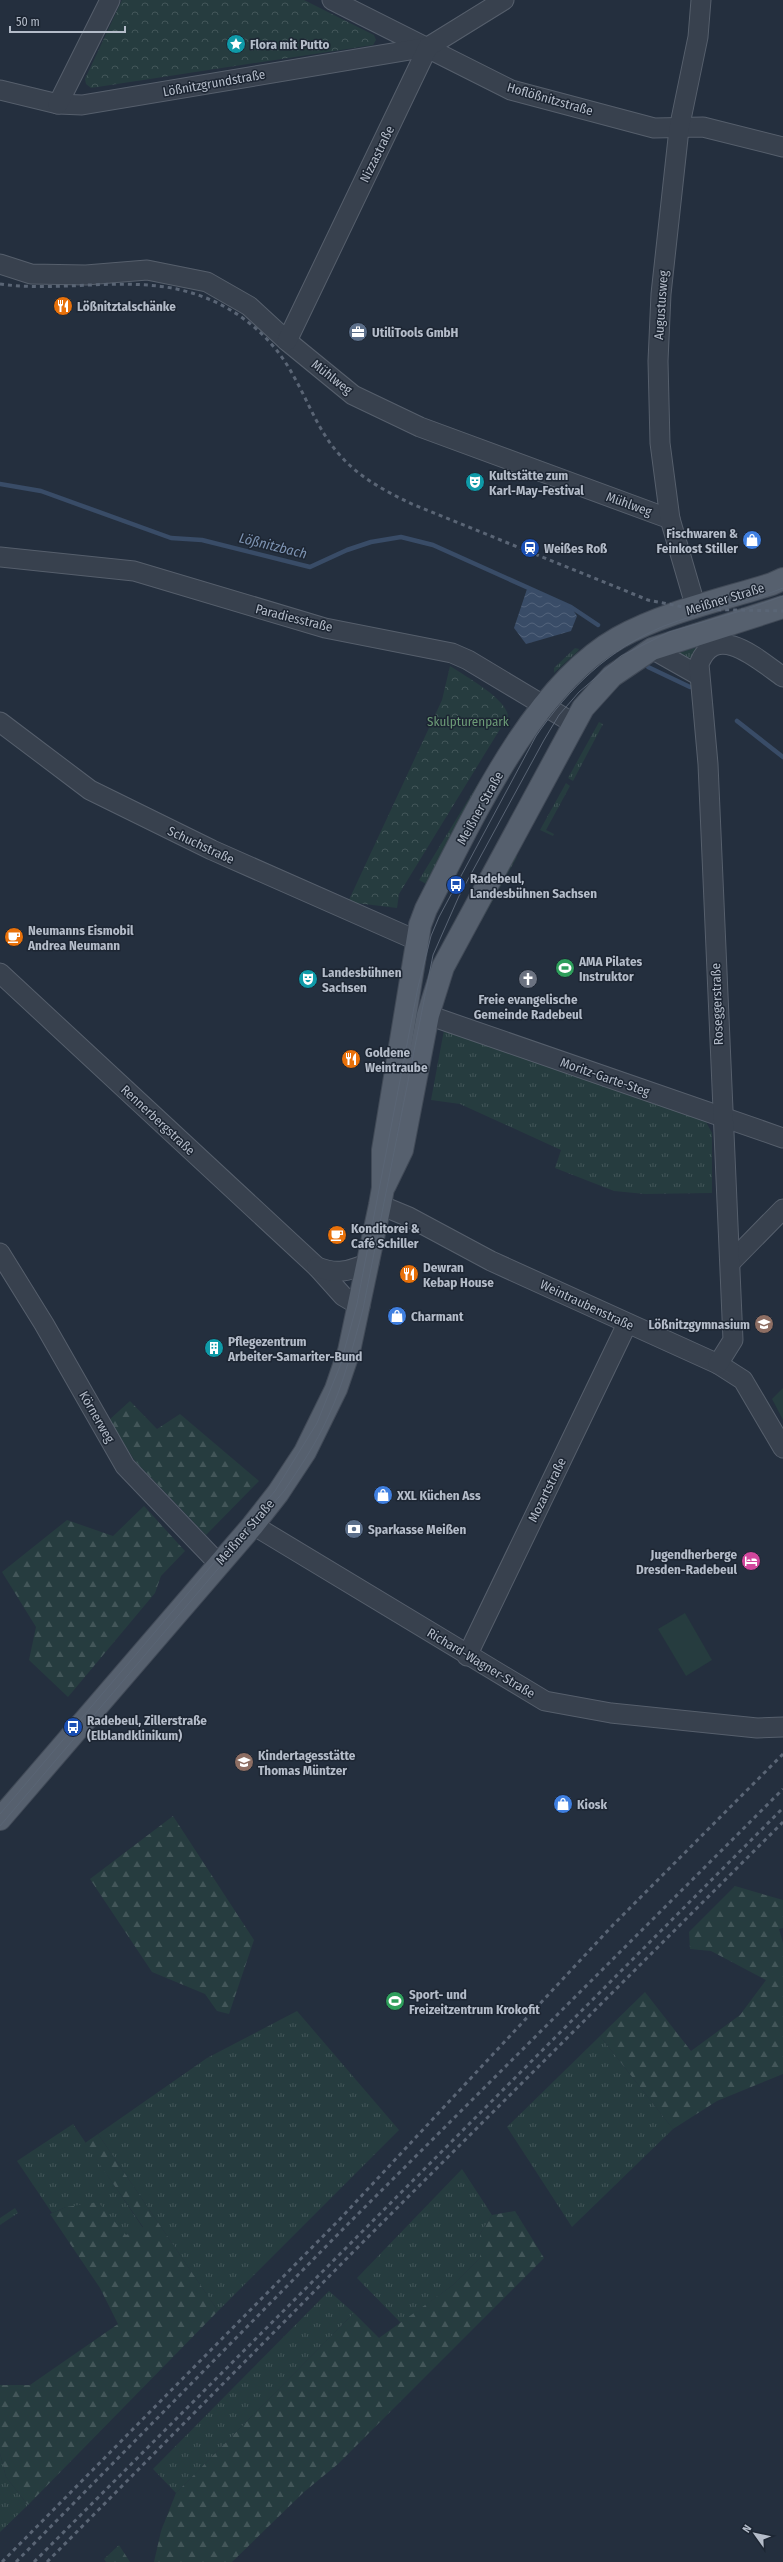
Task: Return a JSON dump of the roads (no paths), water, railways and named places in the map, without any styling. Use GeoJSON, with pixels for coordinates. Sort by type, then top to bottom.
{"type":"FeatureCollection","features":[{"type":"Feature","properties":{"kind":"main road","name":"Meißner Straße"},"geometry":{"type":"LineString","coordinates":[[0,1819],[278,1493],[323,1419],[336,1389],[360,1306],[369,1263],[382,1197],[383,1150],[418,941],[426,908],[511,751],[543,706],[581,665],[618,638],[666,617],[783,579]]}},
{"type":"Feature","properties":{"kind":"main road","name":"Meißner Straße"},"geometry":{"type":"LineString","coordinates":[[382,1197],[402,1150],[428,1015],[443,967],[573,723],[583,708],[612,676],[652,649],[783,607]]}},
{"type":"Feature","properties":{"kind":"street"},"geometry":{"type":"LineString","coordinates":[[58,104],[110,0]]}},
{"type":"Feature","properties":{"kind":"street","name":"Hoflößnitzstraße"},"geometry":{"type":"LineString","coordinates":[[332,0],[511,90],[654,128],[680,129],[703,127],[783,147]]}},
{"type":"Feature","properties":{"kind":"street"},"geometry":{"type":"LineString","coordinates":[[428,47],[504,0]]}},
{"type":"Feature","properties":{"kind":"street","name":"Augustusweg"},"geometry":{"type":"LineString","coordinates":[[696,608],[670,519],[660,443],[658,361],[661,294],[680,129],[698,36],[702,0]]}},
{"type":"Feature","properties":{"kind":"street","name":"Lößnitzgrundstraße"},"geometry":{"type":"LineString","coordinates":[[0,90],[58,104],[82,105],[428,47]]}},
{"type":"Feature","properties":{"kind":"street","name":"Nizzastraße"},"geometry":{"type":"LineString","coordinates":[[287,341],[428,47]]}},
{"type":"Feature","properties":{"kind":"street","name":"Mühlweg"},"geometry":{"type":"LineString","coordinates":[[0,264],[31,274],[86,275],[147,270],[207,282],[249,306],[287,341],[353,395],[420,427],[670,519]]}},
{"type":"Feature","properties":{"kind":"street","name":"Paradiesstraße"},"geometry":{"type":"LineString","coordinates":[[0,557],[134,571],[325,628],[339,629],[452,653],[468,660],[573,723]]}},
{"type":"Feature","properties":{"kind":"street","name":"Roseggerstraße"},"geometry":{"type":"LineString","coordinates":[[718,1364],[733,1340],[731,1262],[722,1117],[708,764],[698,675],[702,656],[713,647],[726,644],[744,650],[783,677]]}},
{"type":"Feature","properties":{"kind":"street"},"geometry":{"type":"LineString","coordinates":[[652,649],[698,675]]}},
{"type":"Feature","properties":{"kind":"street","name":"Schuchstraße"},"geometry":{"type":"LineString","coordinates":[[0,722],[90,790],[219,853],[418,941]]}},
{"type":"Feature","properties":{"kind":"street","name":"Rennerbergstraße"},"geometry":{"type":"LineString","coordinates":[[0,973],[316,1267],[343,1296],[360,1306]]}},
{"type":"Feature","properties":{"kind":"street","name":"Moritz-Garte-Steg"},"geometry":{"type":"LineString","coordinates":[[428,1015],[783,1138]]}},
{"type":"Feature","properties":{"kind":"street","name":"Weintraubenstraße"},"geometry":{"type":"LineString","coordinates":[[382,1197],[627,1324],[718,1364],[743,1380],[783,1448]]}},
{"type":"Feature","properties":{"kind":"street"},"geometry":{"type":"LineString","coordinates":[[731,1262],[783,1209]]}},
{"type":"Feature","properties":{"kind":"street","name":"Körnerweg"},"geometry":{"type":"LineString","coordinates":[[0,1253],[44,1324],[125,1466],[218,1563]]}},
{"type":"Feature","properties":{"kind":"street","name":"Rennerbergstraße"},"geometry":{"type":"LineString","coordinates":[[316,1267],[332,1273],[347,1271],[369,1263]]}},
{"type":"Feature","properties":{"kind":"street","name":"Mozartstraße"},"geometry":{"type":"LineString","coordinates":[[467,1656],[627,1324]]}},
{"type":"Feature","properties":{"kind":"street","name":"Richard-Wagner-Straße"},"geometry":{"type":"LineString","coordinates":[[252,1525],[467,1656],[545,1701],[645,1717],[757,1728],[783,1727]]}},
{"type":"Feature","properties":{"kind":"water"},"geometry":{"type":"Polygon","coordinates":[[[527,589],[571,607],[577,616],[571,631],[526,644],[514,628],[527,589]]]}},
{"type":"Feature","properties":{"kind":"waterway","name":"Lößnitzbach"},"geometry":{"type":"LineString","coordinates":[[0,484],[41,491],[171,538],[202,540],[310,567],[347,550],[371,542],[401,537],[433,545],[571,607],[598,625]]}},
{"type":"Feature","properties":{"kind":"waterway","name":"Lößnitzbach"},"geometry":{"type":"LineString","coordinates":[[648,667],[690,687]]}},
{"type":"Feature","properties":{"kind":"waterway","name":"Lößnitzbach"},"geometry":{"type":"LineString","coordinates":[[737,721],[783,757]]}},
{"type":"Feature","properties":{"kind":"tram line"},"geometry":{"type":"LineString","coordinates":[[0,1814],[275,1491],[317,1423],[340,1366],[357,1304],[418,987],[431,936],[439,917],[536,736],[576,686],[608,658],[625,646],[664,626],[753,599],[783,588]]}},
{"type":"Feature","properties":{"kind":"tram line"},"geometry":{"type":"LineString","coordinates":[[0,1826],[284,1491],[318,1437],[334,1404],[352,1350],[363,1309],[433,955],[459,896],[559,715],[579,692],[621,656],[669,632],[747,609],[783,596]]}},
{"type":"Feature","properties":{"kind":"railway"},"geometry":{"type":"LineString","coordinates":[[0,284],[48,287],[121,284],[145,285],[192,293],[208,299],[237,314],[263,335],[284,361],[319,425],[338,453],[346,462],[372,483],[392,494],[412,504],[648,600],[693,609],[783,611]]}},
{"type":"Feature","properties":{"kind":"railway"},"geometry":{"type":"LineString","coordinates":[[2,2562],[340,2219],[613,1925],[783,1754]]}},
{"type":"Feature","properties":{"kind":"railway"},"geometry":{"type":"LineString","coordinates":[[16,2562],[348,2224],[783,1789]]}},
{"type":"Feature","properties":{"kind":"railway"},"geometry":{"type":"LineString","coordinates":[[34,2562],[783,1808]]}},
{"type":"Feature","properties":{"kind":"railway"},"geometry":{"type":"LineString","coordinates":[[47,2562],[364,2241],[783,1822]]}},
{"type":"Feature","properties":{"kind":"place","name":"Flora mit Putto"},"geometry":{"type":"Point","coordinates":[236,44]}},
{"type":"Feature","properties":{"kind":"place","name":"Lößnitztalschänke"},"geometry":{"type":"Point","coordinates":[63,306]}},
{"type":"Feature","properties":{"kind":"place","name":"UtiliTools GmbH"},"geometry":{"type":"Point","coordinates":[358,332]}},
{"type":"Feature","properties":{"kind":"place","name":"Kultstätte zum Karl-May-Festival"},"geometry":{"type":"Point","coordinates":[475,482]}},
{"type":"Feature","properties":{"kind":"place","name":"Fischwaren & Feinkost Stiller"},"geometry":{"type":"Point","coordinates":[752,540]}},
{"type":"Feature","properties":{"kind":"place","name":"Weißes Roß"},"geometry":{"type":"Point","coordinates":[530,548]}},
{"type":"Feature","properties":{"kind":"place","name":"Radebeul, Landesbühnen Sachsen"},"geometry":{"type":"Point","coordinates":[456,885]}},
{"type":"Feature","properties":{"kind":"place","name":"Neumanns Eismobil Andrea Neumann"},"geometry":{"type":"Point","coordinates":[14,937]}},
{"type":"Feature","properties":{"kind":"place","name":"AMA Pilates Instruktor"},"geometry":{"type":"Point","coordinates":[565,968]}},
{"type":"Feature","properties":{"kind":"place","name":"Landesbühnen Sachsen"},"geometry":{"type":"Point","coordinates":[308,979]}},
{"type":"Feature","properties":{"kind":"place","name":"Freie evangelische Gemeinde Radebeul"},"geometry":{"type":"Point","coordinates":[528,979]}},
{"type":"Feature","properties":{"kind":"place","name":"Goldene Weintraube"},"geometry":{"type":"Point","coordinates":[351,1059]}},
{"type":"Feature","properties":{"kind":"place","name":"Konditorei & Café Schiller"},"geometry":{"type":"Point","coordinates":[337,1235]}},
{"type":"Feature","properties":{"kind":"place","name":"Dewran Kebap House"},"geometry":{"type":"Point","coordinates":[409,1274]}},
{"type":"Feature","properties":{"kind":"place","name":"Charmant"},"geometry":{"type":"Point","coordinates":[397,1316]}},
{"type":"Feature","properties":{"kind":"place","name":"Lößnitzgymnasium"},"geometry":{"type":"Point","coordinates":[764,1324]}},
{"type":"Feature","properties":{"kind":"place","name":"Pflegezentrum Arbeiter-Samariter-Bund"},"geometry":{"type":"Point","coordinates":[214,1348]}},
{"type":"Feature","properties":{"kind":"place","name":"XXL Küchen Ass"},"geometry":{"type":"Point","coordinates":[383,1495]}},
{"type":"Feature","properties":{"kind":"place","name":"Sparkasse Meißen"},"geometry":{"type":"Point","coordinates":[354,1529]}},
{"type":"Feature","properties":{"kind":"place","name":"Jugendherberge Dresden-Radebeul"},"geometry":{"type":"Point","coordinates":[751,1561]}},
{"type":"Feature","properties":{"kind":"place","name":"Radebeul, Zillerstraße (Elblandklinikum)"},"geometry":{"type":"Point","coordinates":[73,1727]}},
{"type":"Feature","properties":{"kind":"place","name":"Kindertagesstätte Thomas Müntzer"},"geometry":{"type":"Point","coordinates":[244,1762]}},
{"type":"Feature","properties":{"kind":"place","name":"Kiosk"},"geometry":{"type":"Point","coordinates":[563,1804]}},
{"type":"Feature","properties":{"kind":"place","name":"Sport- und Freizeitzentrum Krokofit"},"geometry":{"type":"Point","coordinates":[395,2001]}},
{"type":"Feature","properties":{"kind":"park label","name":"Skulpturenpark"},"geometry":{"type":"Point","coordinates":[468,721]}}]}
